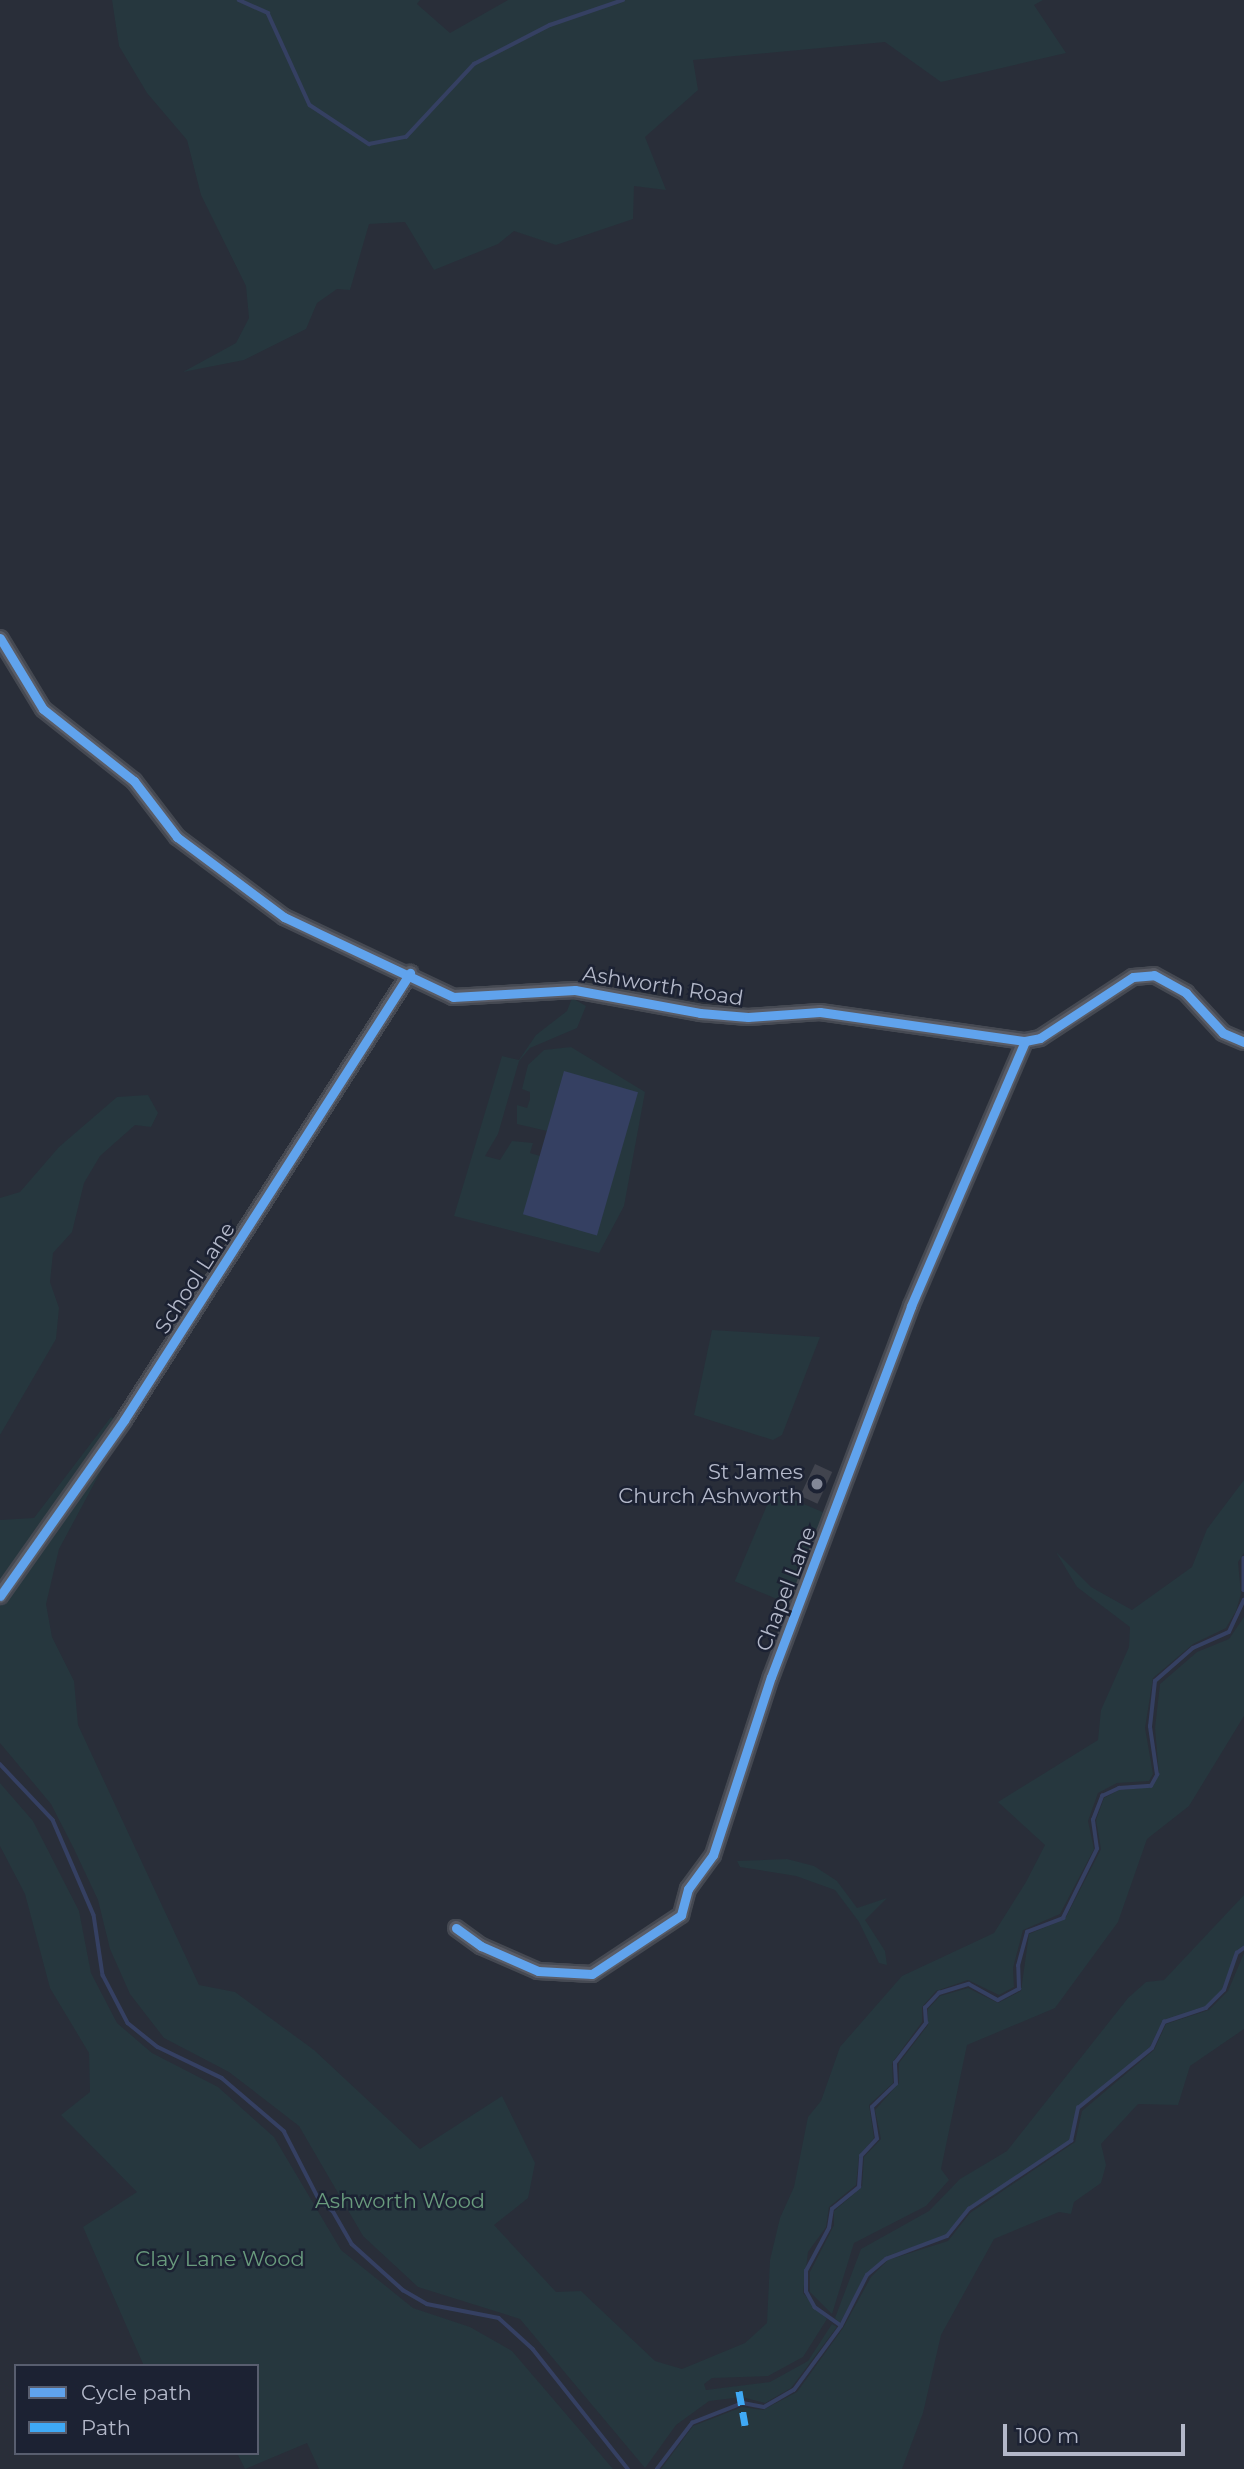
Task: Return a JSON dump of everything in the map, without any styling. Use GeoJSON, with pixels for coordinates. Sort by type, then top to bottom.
{"type":"FeatureCollection","features":[{"type":"Feature","properties":{"kind":"street","name":"Ashworth Road"},"geometry":{"type":"LineString","coordinates":[[0,638],[43,709],[125,773],[177,837],[284,917],[464,999],[575,989],[701,1013],[748,1017],[820,1012],[1025,1041]]}},
{"type":"Feature","properties":{"kind":"street","name":"School Lane"},"geometry":{"type":"LineString","coordinates":[[0,1596],[124,1420],[410,973]]}},
{"type":"Feature","properties":{"kind":"street"},"geometry":{"type":"LineString","coordinates":[[1025,1041],[1040,1038],[1144,974],[1175,985],[1223,1032],[1244,1042]]}},
{"type":"Feature","properties":{"kind":"street","name":"Chapel Lane"},"geometry":{"type":"LineString","coordinates":[[456,1928],[481,1947],[538,1971],[592,1974],[681,1914],[688,1889],[713,1855],[771,1677],[911,1306],[1025,1041]]}},
{"type":"Feature","properties":{"kind":"green space"},"geometry":{"type":"Polygon","coordinates":[[[112,0],[420,0],[417,4],[450,33],[508,0],[1043,0],[1034,5],[1066,53],[941,82],[885,42],[693,60],[698,90],[645,137],[666,190],[634,186],[633,219],[556,245],[514,231],[498,244],[434,270],[405,222],[369,224],[350,290],[337,289],[317,303],[306,329],[244,360],[183,372],[236,343],[249,318],[246,286],[201,195],[187,140],[147,93],[119,46],[112,0]]]}},
{"type":"Feature","properties":{"kind":"green space"},"geometry":{"type":"Polygon","coordinates":[[[572,998],[586,1006],[577,1028],[530,1048],[519,1061],[498,1134],[485,1156],[500,1160],[512,1141],[533,1143],[530,1153],[540,1156],[524,1215],[564,1071],[547,1131],[517,1124],[517,1105],[527,1108],[530,1099],[530,1092],[522,1089],[528,1065],[544,1050],[571,1047],[645,1092],[624,1206],[599,1253],[454,1216],[502,1056],[519,1060],[536,1035],[567,1011],[572,998]]]}},
{"type":"Feature","properties":{"kind":"green space"},"geometry":{"type":"Polygon","coordinates":[[[148,1095],[158,1113],[151,1127],[135,1125],[100,1156],[84,1183],[72,1232],[53,1253],[50,1282],[59,1308],[56,1339],[0,1435],[0,1198],[20,1192],[59,1147],[117,1097],[148,1095]]]}},
{"type":"Feature","properties":{"kind":"green space"},"geometry":{"type":"Polygon","coordinates":[[[712,1330],[820,1337],[782,1435],[773,1440],[694,1415],[712,1330]]]}},
{"type":"Feature","properties":{"kind":"green space"},"geometry":{"type":"Polygon","coordinates":[[[111,1417],[116,1420],[4,1586],[0,1583],[0,1520],[34,1518],[111,1417]]]}},
{"type":"Feature","properties":{"kind":"green space","name":"Ashworth Wood"},"geometry":{"type":"Polygon","coordinates":[[[124,1428],[59,1549],[46,1604],[52,1637],[74,1681],[78,1725],[199,1985],[235,1992],[314,2050],[420,2149],[502,2096],[535,2163],[528,2198],[494,2225],[556,2292],[581,2291],[655,2361],[682,2369],[745,2343],[767,2323],[770,2260],[780,2218],[794,2187],[808,2117],[821,2101],[840,2047],[902,1976],[994,1933],[1026,1882],[1045,1845],[998,1802],[1098,1740],[1101,1710],[1129,1647],[1130,1627],[1077,1587],[1056,1552],[1091,1587],[1132,1610],[1192,1567],[1207,1529],[1244,1480],[1244,1553],[1238,1562],[1241,1594],[1236,1611],[1226,1628],[1193,1644],[1153,1678],[1145,1728],[1153,1774],[1149,1781],[1117,1783],[1098,1793],[1088,1821],[1094,1849],[1060,1914],[1023,1930],[1013,1968],[1014,1987],[999,1995],[968,1980],[936,1991],[922,2007],[922,2022],[892,2063],[893,2083],[869,2105],[874,2138],[859,2156],[856,2185],[829,2207],[826,2227],[808,2252],[803,2293],[827,2319],[803,2357],[768,2376],[712,2378],[704,2384],[706,2390],[770,2382],[808,2361],[832,2324],[837,2327],[791,2388],[765,2403],[742,2397],[709,2401],[676,2425],[645,2468],[520,2319],[418,2287],[363,2236],[299,2126],[229,2072],[164,2038],[130,1994],[110,1949],[98,1900],[51,1804],[0,1743],[0,1606],[124,1428]]]}},
{"type":"Feature","properties":{"kind":"green space"},"geometry":{"type":"Polygon","coordinates":[[[773,1491],[827,1514],[789,1604],[735,1581],[773,1491]]]}},
{"type":"Feature","properties":{"kind":"green space"},"geometry":{"type":"Polygon","coordinates":[[[1244,1617],[1244,1716],[1189,1806],[1147,1839],[1118,1922],[1055,2008],[967,2045],[941,2169],[949,2180],[926,2206],[854,2243],[832,2314],[810,2292],[810,2272],[834,2225],[834,2211],[862,2187],[864,2157],[881,2139],[875,2110],[899,2083],[899,2063],[928,2025],[928,2009],[940,1996],[968,1988],[998,2003],[1021,1991],[1029,1934],[1065,1919],[1101,1849],[1096,1820],[1104,1798],[1119,1790],[1152,1787],[1159,1774],[1155,1728],[1160,1684],[1197,1652],[1229,1639],[1244,1617]]]}},
{"type":"Feature","properties":{"kind":"green space","name":"Clay Lane Wood"},"geometry":{"type":"Polygon","coordinates":[[[0,1783],[33,1821],[79,1911],[91,1973],[117,2023],[152,2053],[218,2087],[274,2137],[341,2250],[413,2308],[470,2327],[512,2351],[613,2469],[319,2469],[307,2443],[245,2469],[238,2455],[259,2455],[259,2364],[143,2364],[83,2227],[137,2192],[61,2115],[90,2092],[89,2053],[50,1988],[25,1894],[0,1846],[0,1783]]]}},
{"type":"Feature","properties":{"kind":"green space"},"geometry":{"type":"Polygon","coordinates":[[[787,1859],[814,1866],[837,1881],[857,1908],[887,1898],[865,1920],[885,1951],[887,1965],[879,1963],[859,1922],[835,1890],[796,1876],[740,1867],[737,1861],[787,1859]]]}},
{"type":"Feature","properties":{"kind":"green space"},"geometry":{"type":"Polygon","coordinates":[[[1244,1895],[1244,1946],[1235,1953],[1223,1989],[1206,2006],[1163,2020],[1150,2047],[1077,2108],[1069,2141],[995,2195],[968,2208],[946,2235],[885,2257],[866,2275],[840,2323],[835,2318],[861,2249],[929,2211],[960,2179],[1007,2151],[1128,1998],[1146,1982],[1164,1980],[1244,1895]]]}},
{"type":"Feature","properties":{"kind":"green space"},"geometry":{"type":"Polygon","coordinates":[[[1244,1953],[1244,2029],[1190,2066],[1178,2105],[1138,2104],[1101,2144],[1106,2165],[1101,2183],[1074,2202],[1071,2214],[1059,2212],[994,2239],[941,2335],[923,2413],[902,2469],[661,2469],[693,2426],[742,2407],[763,2410],[797,2392],[843,2328],[871,2277],[888,2260],[948,2241],[970,2213],[1075,2142],[1082,2111],[1154,2050],[1166,2024],[1209,2010],[1228,1991],[1244,1953]]]}},
{"type":"Feature","properties":{"kind":"water"},"geometry":{"type":"Polygon","coordinates":[[[564,1071],[638,1092],[597,1235],[523,1214],[564,1071]]]}},
{"type":"Feature","properties":{"kind":"building","name":"St James Church Ashworth"},"geometry":{"type":"Polygon","coordinates":[[[815,1464],[832,1472],[817,1504],[800,1496],[815,1464]]]}},
{"type":"Feature","properties":{"kind":"waterway"},"geometry":{"type":"LineString","coordinates":[[239,0],[268,13],[310,105],[369,144],[406,137],[474,64],[550,25],[623,0]]}},
{"type":"Feature","properties":{"kind":"waterway"},"geometry":{"type":"LineString","coordinates":[[1244,1558],[1244,1590]]}},
{"type":"Feature","properties":{"kind":"waterway"},"geometry":{"type":"LineString","coordinates":[[841,2326],[815,2308],[806,2292],[806,2271],[829,2228],[832,2209],[859,2187],[861,2156],[877,2139],[872,2107],[896,2084],[895,2063],[926,2023],[925,2008],[939,1993],[969,1984],[998,2000],[1019,1989],[1018,1966],[1027,1932],[1063,1918],[1097,1849],[1093,1820],[1102,1796],[1119,1788],[1151,1786],[1157,1775],[1150,1727],[1155,1681],[1193,1648],[1229,1632],[1244,1600]]}},
{"type":"Feature","properties":{"kind":"waterway"},"geometry":{"type":"LineString","coordinates":[[0,1764],[53,1820],[94,1915],[103,1975],[128,2023],[158,2047],[222,2078],[284,2131],[320,2201],[333,2211],[352,2244],[403,2290],[427,2304],[499,2318],[533,2349],[628,2469]]}},
{"type":"Feature","properties":{"kind":"waterway"},"geometry":{"type":"LineString","coordinates":[[657,2469],[692,2423],[743,2403],[764,2407],[794,2390],[841,2326],[867,2275],[886,2259],[947,2236],[969,2209],[1071,2141],[1078,2108],[1152,2048],[1164,2022],[1206,2008],[1224,1990],[1237,1953],[1244,1948]]}},
{"type":"Feature","properties":{"kind":"marked path"},"geometry":{"type":"LineString","coordinates":[[739,2391],[745,2425]]}},
{"type":"Feature","properties":{"kind":"cycle path"},"geometry":{"type":"LineString","coordinates":[[0,638],[43,709],[134,781],[177,837],[284,917],[453,997],[575,990],[700,1013],[748,1017],[820,1012],[1025,1041],[1040,1038],[1133,977],[1154,975],[1186,993],[1223,1033],[1244,1042]]}},
{"type":"Feature","properties":{"kind":"cycle path"},"geometry":{"type":"LineString","coordinates":[[0,1596],[124,1420],[410,973]]}},
{"type":"Feature","properties":{"kind":"cycle path"},"geometry":{"type":"LineString","coordinates":[[456,1928],[481,1946],[538,1971],[592,1974],[681,1915],[688,1889],[713,1855],[771,1677],[911,1306],[1025,1041]]}},
{"type":"Feature","properties":{"kind":"place","name":"St James Church Ashworth"},"geometry":{"type":"Point","coordinates":[817,1484]}}]}
